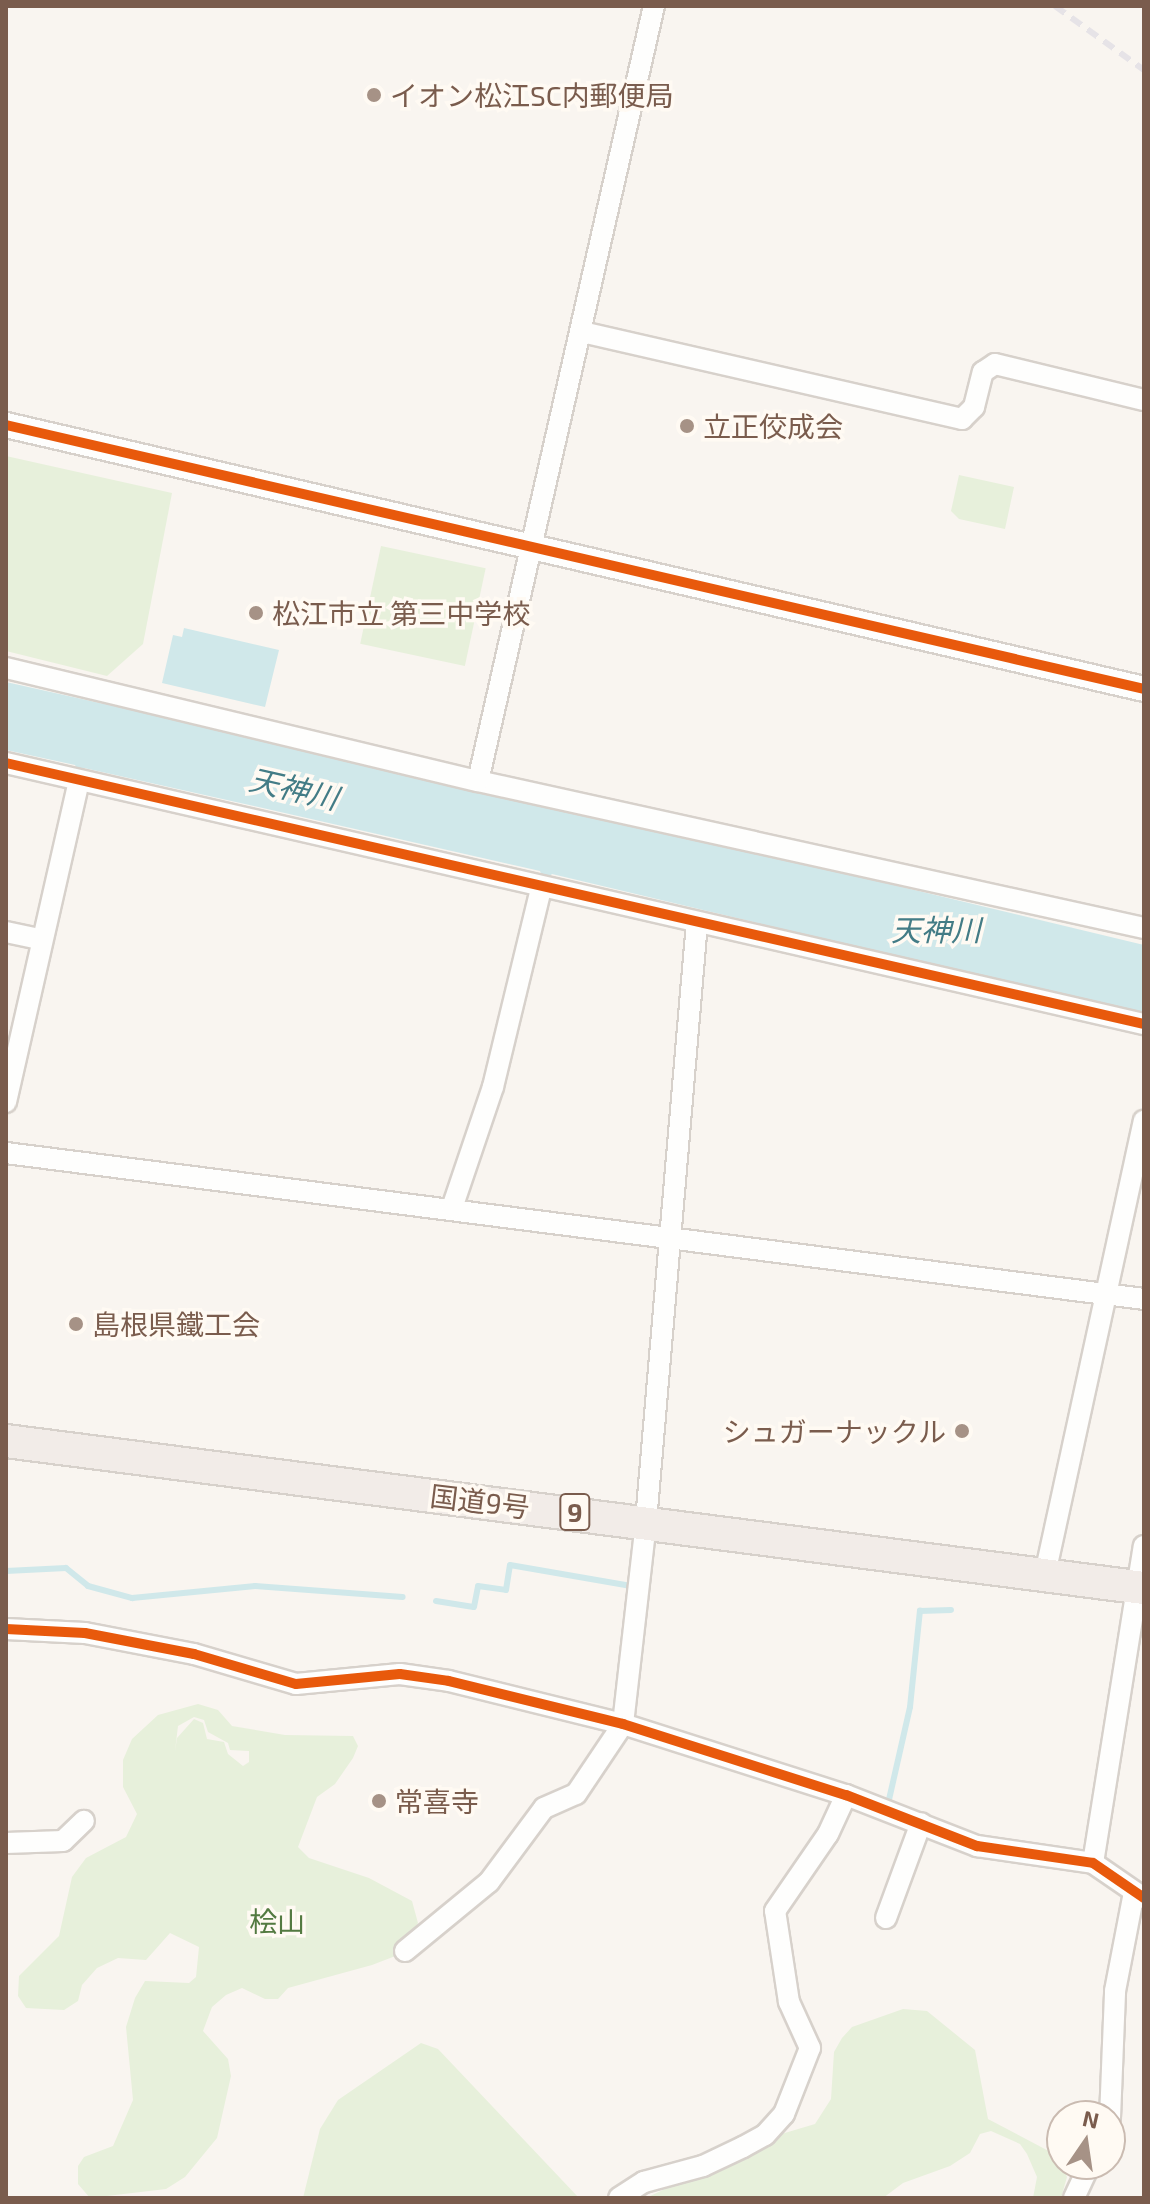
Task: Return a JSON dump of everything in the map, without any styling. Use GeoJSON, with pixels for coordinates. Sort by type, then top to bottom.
{"type":"FeatureCollection","features":[{"type":"Feature","properties":{"kind":"highway","name":"国道9号"},"geometry":{"type":"LineString","coordinates":[[7,1446],[646,1521],[1141,1587]]}},
{"type":"Feature","properties":{"kind":"street"},"geometry":{"type":"LineString","coordinates":[[478,781],[654,6]]}},
{"type":"Feature","properties":{"kind":"street"},"geometry":{"type":"LineString","coordinates":[[582,332],[962,419],[974,407],[983,372],[995,364],[1144,400]]}},
{"type":"Feature","properties":{"kind":"street"},"geometry":{"type":"LineString","coordinates":[[6,425],[1144,689]]}},
{"type":"Feature","properties":{"kind":"street"},"geometry":{"type":"LineString","coordinates":[[6,668],[478,781],[1144,928]]}},
{"type":"Feature","properties":{"kind":"street"},"geometry":{"type":"LineString","coordinates":[[6,763],[1144,1024]]}},
{"type":"Feature","properties":{"kind":"street"},"geometry":{"type":"LineString","coordinates":[[6,1102],[40,939],[79,780]]}},
{"type":"Feature","properties":{"kind":"street"},"geometry":{"type":"LineString","coordinates":[[452,1208],[493,1087],[541,888]]}},
{"type":"Feature","properties":{"kind":"street"},"geometry":{"type":"LineString","coordinates":[[405,1951],[489,1882],[544,1808],[576,1794],[623,1724],[646,1521],[697,922]]}},
{"type":"Feature","properties":{"kind":"street"},"geometry":{"type":"LineString","coordinates":[[6,932],[40,939]]}},
{"type":"Feature","properties":{"kind":"street"},"geometry":{"type":"LineString","coordinates":[[1045,1574],[1144,1121]]}},
{"type":"Feature","properties":{"kind":"street"},"geometry":{"type":"LineString","coordinates":[[6,1153],[669,1235],[1144,1299]]}},
{"type":"Feature","properties":{"kind":"street"},"geometry":{"type":"LineString","coordinates":[[1093,1863],[1141,1587],[1144,1546]]}},
{"type":"Feature","properties":{"kind":"street"},"geometry":{"type":"LineString","coordinates":[[6,1629],[85,1633],[194,1654],[296,1684],[417,1676],[623,1724],[846,1795],[1007,1854],[1093,1863],[1139,1895],[1115,1991],[1111,2100]]}},
{"type":"Feature","properties":{"kind":"street"},"geometry":{"type":"LineString","coordinates":[[619,2198],[644,2182],[703,2166],[743,2147],[765,2135],[784,2114],[810,2048],[789,2002],[775,1911],[828,1834],[846,1795]]}},
{"type":"Feature","properties":{"kind":"street"},"geometry":{"type":"LineString","coordinates":[[6,1843],[63,1841],[84,1821]]}},
{"type":"Feature","properties":{"kind":"street"},"geometry":{"type":"LineString","coordinates":[[886,1918],[921,1823]]}},
{"type":"Feature","properties":{"kind":"green space"},"geometry":{"type":"Polygon","coordinates":[[[6,456],[172,493],[143,644],[107,676],[6,651],[6,456]]]}},
{"type":"Feature","properties":{"kind":"green space"},"geometry":{"type":"Polygon","coordinates":[[[959,475],[1014,487],[1005,529],[959,519],[951,511],[959,475]]]}},
{"type":"Feature","properties":{"kind":"green space"},"geometry":{"type":"Polygon","coordinates":[[[381,546],[486,568],[465,666],[360,644],[381,546]]]}},
{"type":"Feature","properties":{"kind":"green space","name":"桧山"},"geometry":{"type":"Polygon","coordinates":[[[198,1704],[218,1710],[232,1726],[285,1735],[353,1736],[358,1746],[353,1758],[335,1784],[317,1797],[298,1847],[309,1858],[369,1878],[412,1901],[418,1923],[398,1955],[372,1965],[288,1988],[278,1999],[265,1999],[242,1988],[226,1995],[212,2007],[203,2031],[228,2059],[231,2076],[217,2138],[185,2177],[166,2189],[90,2198],[78,2184],[78,2166],[84,2157],[113,2146],[133,2100],[126,2027],[135,1998],[145,1981],[189,1983],[196,1977],[199,1947],[170,1933],[146,1960],[118,1958],[97,1968],[82,1985],[78,2001],[64,2010],[26,2008],[18,1996],[19,1976],[59,1936],[72,1877],[86,1858],[126,1837],[137,1814],[123,1787],[123,1760],[132,1739],[158,1715],[198,1704]],[[194,1717],[178,1726],[175,1751],[177,1738],[194,1719],[203,1723],[207,1739],[224,1742],[228,1754],[243,1766],[249,1762],[249,1751],[230,1750],[228,1743],[208,1732],[204,1720],[194,1717]]]}},
{"type":"Feature","properties":{"kind":"green space"},"geometry":{"type":"Polygon","coordinates":[[[903,2009],[927,2011],[975,2050],[988,2119],[1046,2150],[1046,2180],[1066,2180],[1061,2198],[1033,2198],[1037,2177],[1027,2154],[1020,2144],[991,2131],[980,2134],[970,2153],[950,2166],[903,2183],[883,2198],[646,2198],[778,2135],[815,2124],[831,2099],[834,2052],[852,2027],[903,2009]]]}},
{"type":"Feature","properties":{"kind":"green space"},"geometry":{"type":"Polygon","coordinates":[[[421,2043],[438,2049],[579,2198],[303,2198],[320,2129],[338,2100],[421,2043]]]}},
{"type":"Feature","properties":{"kind":"water"},"geometry":{"type":"Polygon","coordinates":[[[184,628],[279,650],[265,707],[162,683],[173,635],[182,637],[184,628]]]}},
{"type":"Feature","properties":{"kind":"water","name":"天神川"},"geometry":{"type":"Polygon","coordinates":[[[6,682],[643,825],[1144,945],[1144,1015],[552,874],[544,881],[540,871],[276,811],[84,768],[79,773],[75,765],[6,750],[6,682]]]}},
{"type":"Feature","properties":{"kind":"waterway"},"geometry":{"type":"LineString","coordinates":[[436,1601],[474,1607],[478,1586],[506,1590],[510,1565],[631,1586]]}},
{"type":"Feature","properties":{"kind":"waterway"},"geometry":{"type":"LineString","coordinates":[[6,1571],[66,1568],[88,1586],[132,1598],[255,1586],[403,1597]]}},
{"type":"Feature","properties":{"kind":"waterway"},"geometry":{"type":"LineString","coordinates":[[888,1804],[910,1707],[920,1611],[951,1610]]}},
{"type":"Feature","properties":{"kind":"railway"},"geometry":{"type":"LineString","coordinates":[[1055,6],[1144,70]]}},
{"type":"Feature","properties":{"kind":"cycle path"},"geometry":{"type":"LineString","coordinates":[[6,425],[1144,689]]}},
{"type":"Feature","properties":{"kind":"cycle path"},"geometry":{"type":"LineString","coordinates":[[6,763],[1144,1024]]}},
{"type":"Feature","properties":{"kind":"cycle path"},"geometry":{"type":"LineString","coordinates":[[6,1629],[85,1633],[194,1654],[296,1684],[400,1674],[449,1681],[623,1724],[846,1795],[977,1846],[1093,1863],[1144,1898]]}},
{"type":"Feature","properties":{"kind":"place","name":"イオン松江SC内郵便局"},"geometry":{"type":"Point","coordinates":[374,95]}},
{"type":"Feature","properties":{"kind":"place","name":"立正佼成会"},"geometry":{"type":"Point","coordinates":[687,426]}},
{"type":"Feature","properties":{"kind":"place","name":"松江市立 第三中学校"},"geometry":{"type":"Point","coordinates":[256,613]}},
{"type":"Feature","properties":{"kind":"place","name":"島根県鐵工会"},"geometry":{"type":"Point","coordinates":[76,1324]}},
{"type":"Feature","properties":{"kind":"place","name":"シュガーナックル"},"geometry":{"type":"Point","coordinates":[962,1431]}},
{"type":"Feature","properties":{"kind":"place","name":"常喜寺"},"geometry":{"type":"Point","coordinates":[379,1801]}}]}
